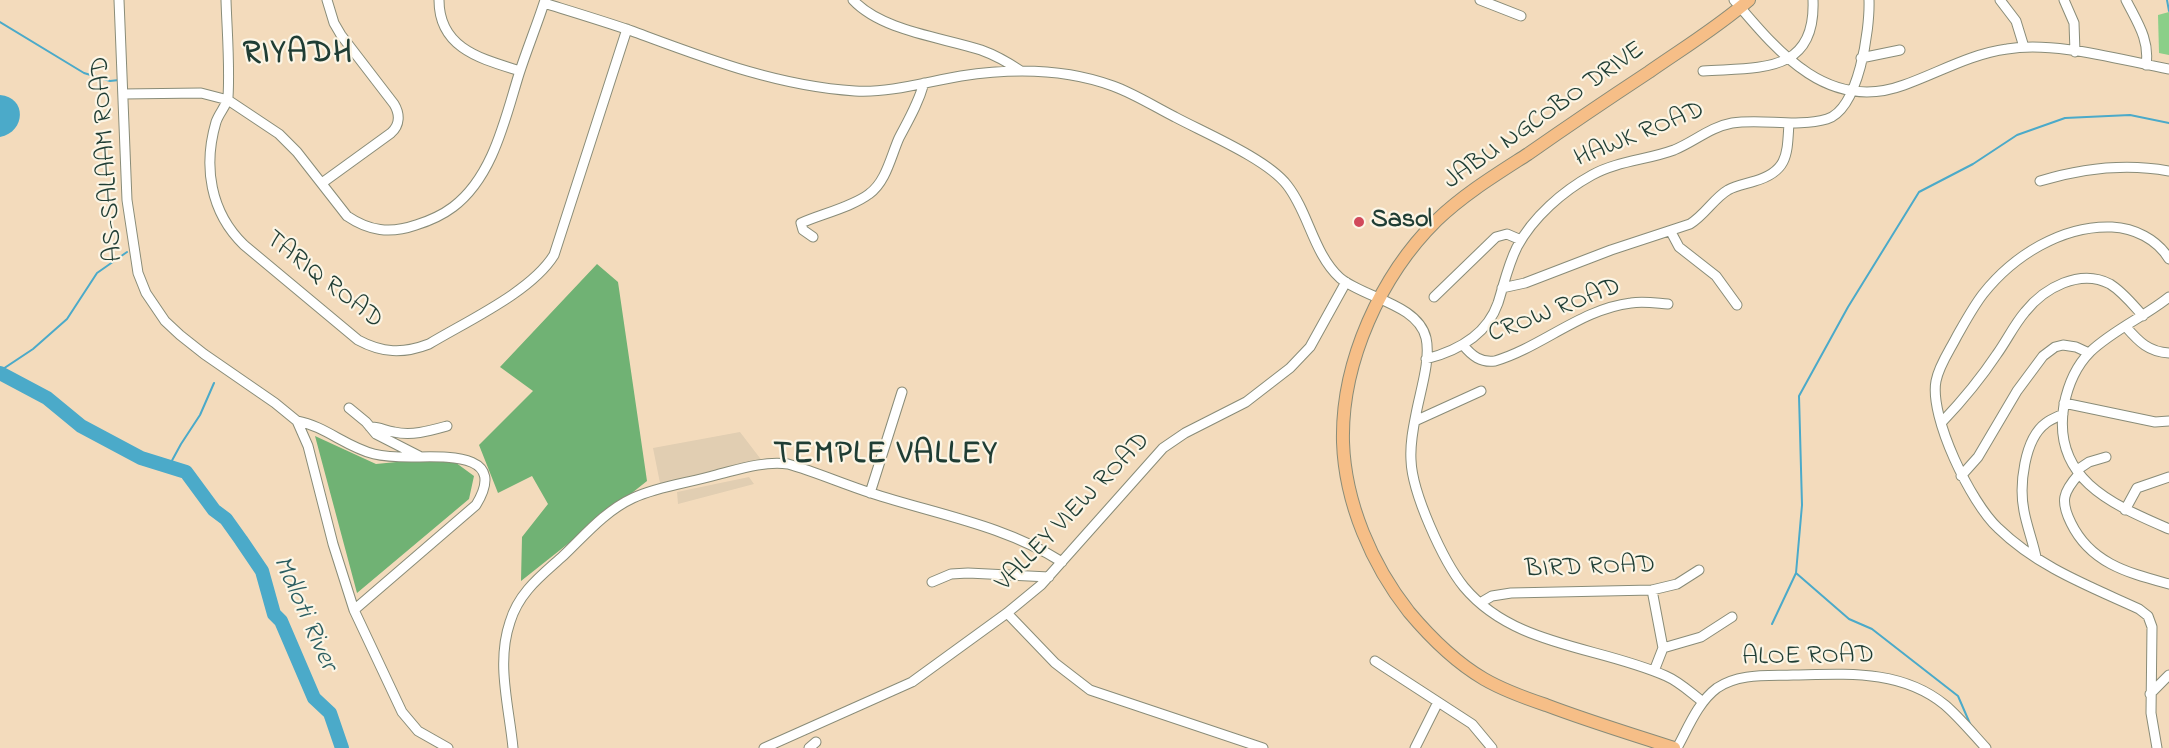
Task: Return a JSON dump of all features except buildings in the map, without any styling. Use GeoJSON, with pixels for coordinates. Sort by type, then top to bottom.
{"type":"FeatureCollection","features":[{"type":"Feature","properties":{"kind":"main road","name":"JABU NGCOBO DRIVE"},"geometry":{"type":"LineString","coordinates":[[1675,748],[1562,712],[1516,694],[1484,679],[1458,661],[1436,641],[1411,614],[1387,580],[1365,537],[1345,464],[1343,441],[1346,404],[1362,340],[1380,299],[1399,266],[1439,219],[1458,202],[1673,56],[1741,2]]}},
{"type":"Feature","properties":{"kind":"street","name":"AS-SALAAM ROAD"},"geometry":{"type":"LineString","coordinates":[[119,0],[127,200],[138,273],[146,293],[165,321],[180,335],[275,403],[297,422]]}},
{"type":"Feature","properties":{"kind":"street"},"geometry":{"type":"LineString","coordinates":[[226,0],[228,100]]}},
{"type":"Feature","properties":{"kind":"street"},"geometry":{"type":"LineString","coordinates":[[322,183],[391,134],[397,125],[398,115],[394,104],[340,35],[327,0]]}},
{"type":"Feature","properties":{"kind":"street"},"geometry":{"type":"LineString","coordinates":[[439,0],[440,14],[445,28],[460,47],[474,55],[520,71]]}},
{"type":"Feature","properties":{"kind":"street"},"geometry":{"type":"LineString","coordinates":[[853,0],[869,14],[911,30],[981,50],[1021,71]]}},
{"type":"Feature","properties":{"kind":"street"},"geometry":{"type":"LineString","coordinates":[[1480,0],[1521,16]]}},
{"type":"Feature","properties":{"kind":"street"},"geometry":{"type":"LineString","coordinates":[[1703,71],[1770,66],[1788,59],[1803,45],[1810,31],[1813,0]]}},
{"type":"Feature","properties":{"kind":"street","name":"HAWK ROAD"},"geometry":{"type":"LineString","coordinates":[[1426,359],[1446,354],[1463,345],[1488,321],[1498,303],[1511,261],[1521,240],[1562,195],[1595,173],[1678,148],[1724,125],[1743,122],[1816,121],[1837,114],[1852,91],[1869,16],[1869,0]]}},
{"type":"Feature","properties":{"kind":"street"},"geometry":{"type":"LineString","coordinates":[[2000,0],[2016,21],[2024,47]]}},
{"type":"Feature","properties":{"kind":"street"},"geometry":{"type":"LineString","coordinates":[[2064,0],[2074,22],[2075,52]]}},
{"type":"Feature","properties":{"kind":"street"},"geometry":{"type":"LineString","coordinates":[[2126,0],[2146,40],[2148,52],[2146,64]]}},
{"type":"Feature","properties":{"kind":"street"},"geometry":{"type":"LineString","coordinates":[[123,94],[201,93],[228,100],[279,134],[297,152],[346,216],[368,228],[388,231],[399,230],[435,218],[458,202],[484,170],[497,140],[544,2],[627,29],[720,64],[799,85],[859,92],[892,89],[964,76],[1047,70],[1091,78],[1118,88],[1234,147],[1270,170],[1284,181],[1295,197],[1333,271],[1346,282],[1409,314],[1420,324],[1426,337],[1426,359],[1411,445],[1411,465],[1419,495],[1443,555],[1463,586],[1480,603],[1510,623],[1572,647],[1654,671],[1675,681],[1703,702]]}},
{"type":"Feature","properties":{"kind":"street"},"geometry":{"type":"LineString","coordinates":[[1741,2],[1788,59],[1808,75],[1852,91],[1888,90],[1974,57],[2024,47],[2075,52],[2169,69]]}},
{"type":"Feature","properties":{"kind":"street","name":"TARIQ ROAD"},"geometry":{"type":"LineString","coordinates":[[228,100],[216,123],[210,165],[214,199],[228,228],[244,245],[358,340],[373,348],[390,352],[403,351],[429,344],[514,293],[545,268],[554,255],[627,29]]}},
{"type":"Feature","properties":{"kind":"street"},"geometry":{"type":"LineString","coordinates":[[1861,58],[1900,50]]}},
{"type":"Feature","properties":{"kind":"street"},"geometry":{"type":"LineString","coordinates":[[813,237],[803,230],[801,223],[856,202],[870,194],[878,185],[916,107],[924,83]]}},
{"type":"Feature","properties":{"kind":"street"},"geometry":{"type":"LineString","coordinates":[[1502,288],[1525,283],[1611,250],[1671,232],[1698,219],[1726,191],[1778,171],[1785,158],[1789,123]]}},
{"type":"Feature","properties":{"kind":"street"},"geometry":{"type":"LineString","coordinates":[[2040,181],[2068,173],[2106,167],[2140,167],[2169,171]]}},
{"type":"Feature","properties":{"kind":"street"},"geometry":{"type":"LineString","coordinates":[[2157,748],[2151,713],[2152,627],[2148,616],[2139,609],[2060,573],[2006,536],[1990,521],[1961,476],[1935,396],[1936,378],[1941,367],[1980,298],[1996,279],[2018,261],[2062,236],[2102,227],[2135,231],[2155,243],[2169,259]]}},
{"type":"Feature","properties":{"kind":"street"},"geometry":{"type":"LineString","coordinates":[[1671,232],[1679,247],[1716,276],[1737,305]]}},
{"type":"Feature","properties":{"kind":"street"},"geometry":{"type":"LineString","coordinates":[[1434,297],[1496,237],[1508,234],[1521,240]]}},
{"type":"Feature","properties":{"kind":"street"},"geometry":{"type":"LineString","coordinates":[[1942,422],[1989,365],[2025,311],[2046,292],[2060,284],[2086,278],[2102,281],[2118,290],[2143,316]]}},
{"type":"Feature","properties":{"kind":"street","name":"VALLEY VIEW ROAD"},"geometry":{"type":"LineString","coordinates":[[764,748],[912,682],[1032,593],[1163,448],[1185,433],[1246,402],[1303,356],[1321,329],[1346,282]]}},
{"type":"Feature","properties":{"kind":"street"},"geometry":{"type":"LineString","coordinates":[[2169,297],[2089,353],[2071,379],[2063,414],[2064,437],[2070,457],[2078,472],[2099,494],[2125,510],[2169,529]]}},
{"type":"Feature","properties":{"kind":"street","name":"CROW ROAD"},"geometry":{"type":"LineString","coordinates":[[1463,345],[1481,360],[1495,361],[1616,306],[1644,302],[1668,304]]}},
{"type":"Feature","properties":{"kind":"street"},"geometry":{"type":"LineString","coordinates":[[2126,327],[2144,346],[2151,350],[2169,353]]}},
{"type":"Feature","properties":{"kind":"street"},"geometry":{"type":"LineString","coordinates":[[1961,476],[1978,457],[2017,391],[2043,356],[2055,347],[2063,345],[2076,347],[2089,353]]}},
{"type":"Feature","properties":{"kind":"street"},"geometry":{"type":"LineString","coordinates":[[1415,421],[1481,391]]}},
{"type":"Feature","properties":{"kind":"street"},"geometry":{"type":"LineString","coordinates":[[870,493],[902,392]]}},
{"type":"Feature","properties":{"kind":"street"},"geometry":{"type":"LineString","coordinates":[[2064,403],[2155,422],[2169,421]]}},
{"type":"Feature","properties":{"kind":"street"},"geometry":{"type":"LineString","coordinates":[[349,408],[376,434],[421,457]]}},
{"type":"Feature","properties":{"kind":"street"},"geometry":{"type":"LineString","coordinates":[[2036,557],[2023,509],[2025,464],[2039,429],[2045,423],[2063,414]]}},
{"type":"Feature","properties":{"kind":"street"},"geometry":{"type":"LineString","coordinates":[[297,422],[312,425],[364,451],[389,456],[457,457],[477,464],[484,475],[481,497],[476,505],[354,610]]}},
{"type":"Feature","properties":{"kind":"street"},"geometry":{"type":"LineString","coordinates":[[297,422],[308,446],[339,567],[354,610],[402,712],[418,731],[448,748]]}},
{"type":"Feature","properties":{"kind":"street"},"geometry":{"type":"LineString","coordinates":[[370,427],[379,427],[391,432],[411,433],[427,432],[447,426]]}},
{"type":"Feature","properties":{"kind":"street"},"geometry":{"type":"LineString","coordinates":[[2106,457],[2089,462],[2069,485],[2064,498],[2068,518],[2080,540],[2093,553],[2117,569],[2169,584]]}},
{"type":"Feature","properties":{"kind":"street"},"geometry":{"type":"LineString","coordinates":[[513,748],[503,662],[506,635],[513,613],[536,579],[606,515],[625,502],[646,493],[769,463],[779,463],[797,466],[870,493],[957,517],[1028,542],[1062,562]]}},
{"type":"Feature","properties":{"kind":"street"},"geometry":{"type":"LineString","coordinates":[[2125,510],[2137,488],[2169,477]]}},
{"type":"Feature","properties":{"kind":"street","name":"BIRD ROAD"},"geometry":{"type":"LineString","coordinates":[[1480,603],[1492,596],[1511,593],[1652,590],[1677,584],[1699,570]]}},
{"type":"Feature","properties":{"kind":"street"},"geometry":{"type":"LineString","coordinates":[[932,582],[951,574],[968,573],[1048,577]]}},
{"type":"Feature","properties":{"kind":"street"},"geometry":{"type":"LineString","coordinates":[[1652,590],[1663,648],[1654,671]]}},
{"type":"Feature","properties":{"kind":"street"},"geometry":{"type":"LineString","coordinates":[[1007,613],[1054,663],[1090,690],[1263,748]]}},
{"type":"Feature","properties":{"kind":"street"},"geometry":{"type":"LineString","coordinates":[[1663,648],[1701,637],[1732,616]]}},
{"type":"Feature","properties":{"kind":"street"},"geometry":{"type":"LineString","coordinates":[[1375,661],[1472,724],[1492,748]]}},
{"type":"Feature","properties":{"kind":"street","name":"ALOE ROAD"},"geometry":{"type":"LineString","coordinates":[[1675,748],[1703,702],[1722,685],[1746,677],[1848,674],[1882,676],[1915,687],[1940,701],[1986,748]]}},
{"type":"Feature","properties":{"kind":"street"},"geometry":{"type":"LineString","coordinates":[[2150,694],[2169,675]]}},
{"type":"Feature","properties":{"kind":"street"},"geometry":{"type":"LineString","coordinates":[[1415,748],[1438,702]]}},
{"type":"Feature","properties":{"kind":"shaded area"},"geometry":{"type":"Polygon","coordinates":[[[740,432],[766,466],[660,483],[653,448],[740,432]]]}},
{"type":"Feature","properties":{"kind":"shaded area"},"geometry":{"type":"Polygon","coordinates":[[[749,477],[754,484],[678,504],[677,492],[749,477]]]}},
{"type":"Feature","properties":{"kind":"green space"},"geometry":{"type":"Polygon","coordinates":[[[2169,12],[2169,55],[2159,53],[2158,15],[2169,12]]]}},
{"type":"Feature","properties":{"kind":"green space"},"geometry":{"type":"Polygon","coordinates":[[[597,264],[618,282],[647,481],[521,581],[522,537],[548,504],[532,476],[498,493],[479,445],[533,391],[500,367],[597,264]]]}},
{"type":"Feature","properties":{"kind":"green space"},"geometry":{"type":"Polygon","coordinates":[[[315,436],[376,464],[448,457],[474,476],[469,499],[357,593],[315,436]]]}},
{"type":"Feature","properties":{"kind":"water"},"geometry":{"type":"Polygon","coordinates":[[[0,95],[9,97],[15,102],[20,115],[15,129],[0,137],[0,95]]]}},
{"type":"Feature","properties":{"kind":"waterway"},"geometry":{"type":"LineString","coordinates":[[2167,0],[2169,11]]}},
{"type":"Feature","properties":{"kind":"waterway"},"geometry":{"type":"LineString","coordinates":[[0,22],[84,73],[110,81],[119,80]]}},
{"type":"Feature","properties":{"kind":"waterway"},"geometry":{"type":"LineString","coordinates":[[1772,624],[1796,573],[1802,505],[1799,396],[1848,307],[1919,192],[1973,164],[2017,135],[2065,118],[2130,115],[2169,123]]}},
{"type":"Feature","properties":{"kind":"waterway"},"geometry":{"type":"LineString","coordinates":[[0,371],[33,349],[67,319],[97,273],[127,252]]}},
{"type":"Feature","properties":{"kind":"waterway","name":"Mdloti River"},"geometry":{"type":"LineString","coordinates":[[0,373],[47,398],[81,426],[141,458],[186,472],[214,510],[226,519],[262,571],[274,614],[281,621],[314,698],[330,713],[342,748]]}},
{"type":"Feature","properties":{"kind":"waterway"},"geometry":{"type":"LineString","coordinates":[[169,466],[200,415],[214,383]]}},
{"type":"Feature","properties":{"kind":"waterway"},"geometry":{"type":"LineString","coordinates":[[1796,573],[1849,619],[1872,629],[1958,696],[1971,726]]}},
{"type":"Feature","properties":{"kind":"place","name":"Sasol"},"geometry":{"type":"Point","coordinates":[1359,222]}},
{"type":"Feature","properties":{"kind":"district","name":"RIYADH"},"geometry":{"type":"Point","coordinates":[298,56]}},
{"type":"Feature","properties":{"kind":"district","name":"TEMPLE VALLEY"},"geometry":{"type":"Point","coordinates":[886,457]}}]}
